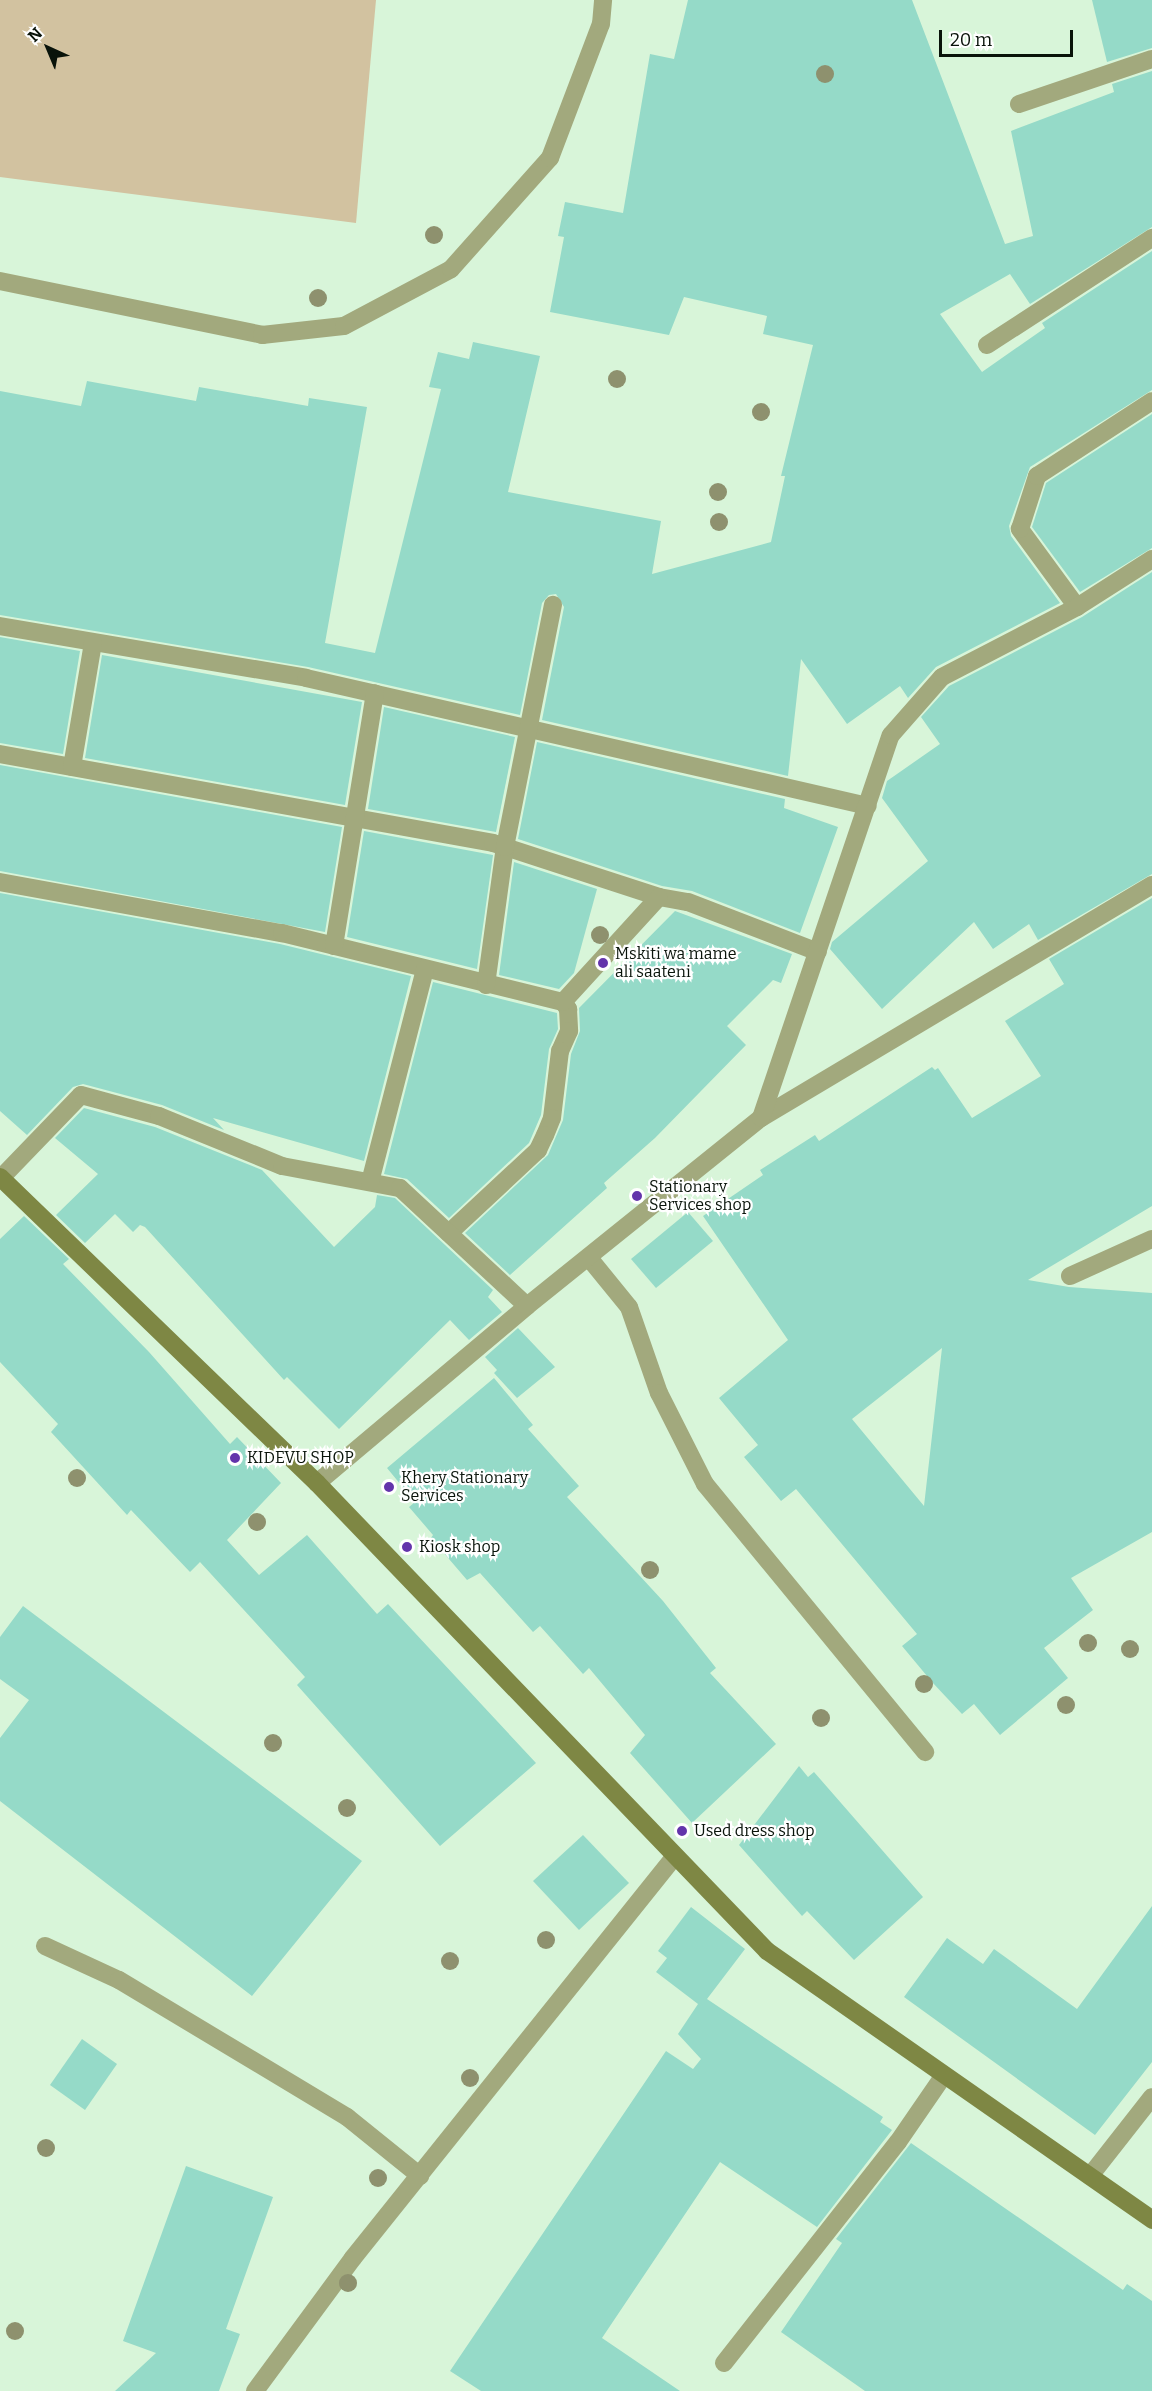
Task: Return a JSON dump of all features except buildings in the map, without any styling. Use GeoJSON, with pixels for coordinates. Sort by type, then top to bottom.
{"type":"FeatureCollection","features":[{"type":"Feature","properties":{"kind":"street"},"geometry":{"type":"LineString","coordinates":[[0,281],[262,335],[344,326],[451,270],[550,158],[601,24],[603,0]]}},
{"type":"Feature","properties":{"kind":"street"},"geometry":{"type":"LineString","coordinates":[[1019,104],[1152,59]]}},
{"type":"Feature","properties":{"kind":"street"},"geometry":{"type":"LineString","coordinates":[[987,345],[1152,238]]}},
{"type":"Feature","properties":{"kind":"street"},"geometry":{"type":"LineString","coordinates":[[1077,607],[1020,529],[1037,476],[1152,401]]}},
{"type":"Feature","properties":{"kind":"street"},"geometry":{"type":"LineString","coordinates":[[761,1118],[891,735],[942,677],[1077,607],[1152,559]]}},
{"type":"Feature","properties":{"kind":"street"},"geometry":{"type":"LineString","coordinates":[[486,985],[505,847],[527,727],[553,606]]}},
{"type":"Feature","properties":{"kind":"street"},"geometry":{"type":"LineString","coordinates":[[0,626],[375,693],[868,806]]}},
{"type":"Feature","properties":{"kind":"street"},"geometry":{"type":"LineString","coordinates":[[72,766],[93,643]]}},
{"type":"Feature","properties":{"kind":"street"},"geometry":{"type":"LineString","coordinates":[[333,946],[375,693]]}},
{"type":"Feature","properties":{"kind":"street"},"geometry":{"type":"LineString","coordinates":[[0,754],[505,847],[659,897],[688,902],[818,952]]}},
{"type":"Feature","properties":{"kind":"street"},"geometry":{"type":"LineString","coordinates":[[0,882],[282,933],[486,985],[563,1002],[568,1010],[569,1031],[560,1051],[552,1118],[545,1136],[538,1150],[448,1233]]}},
{"type":"Feature","properties":{"kind":"street"},"geometry":{"type":"LineString","coordinates":[[317,1483],[527,1306],[761,1118],[1152,885]]}},
{"type":"Feature","properties":{"kind":"street"},"geometry":{"type":"LineString","coordinates":[[563,1002],[659,897]]}},
{"type":"Feature","properties":{"kind":"street"},"geometry":{"type":"LineString","coordinates":[[369,1182],[425,969]]}},
{"type":"Feature","properties":{"kind":"street"},"geometry":{"type":"LineString","coordinates":[[527,1306],[400,1188],[282,1166],[159,1116],[81,1095],[1,1178],[317,1483],[767,1951],[1152,2220]]}},
{"type":"Feature","properties":{"kind":"street"},"geometry":{"type":"LineString","coordinates":[[1070,1276],[1152,1239]]}},
{"type":"Feature","properties":{"kind":"street"},"geometry":{"type":"LineString","coordinates":[[589,1258],[629,1307],[659,1393],[705,1484],[925,1752]]}},
{"type":"Feature","properties":{"kind":"street"},"geometry":{"type":"LineString","coordinates":[[255,2391],[353,2258],[675,1856]]}},
{"type":"Feature","properties":{"kind":"street"},"geometry":{"type":"LineString","coordinates":[[45,1946],[119,1980],[347,2117],[420,2176]]}},
{"type":"Feature","properties":{"kind":"street"},"geometry":{"type":"LineString","coordinates":[[724,2363],[898,2142],[944,2074]]}},
{"type":"Feature","properties":{"kind":"street"},"geometry":{"type":"LineString","coordinates":[[1090,2176],[1152,2097]]}},
{"type":"Feature","properties":{"kind":"shaded area"},"geometry":{"type":"Polygon","coordinates":[[[0,0],[376,0],[356,223],[0,177],[0,0]]]}},
{"type":"Feature","properties":{"kind":"place","name":"Mskiti wa mame ali saateni"},"geometry":{"type":"Point","coordinates":[603,963]}},
{"type":"Feature","properties":{"kind":"place","name":"Stationary Services shop"},"geometry":{"type":"Point","coordinates":[637,1196]}},
{"type":"Feature","properties":{"kind":"place","name":"KIDEVU SHOP"},"geometry":{"type":"Point","coordinates":[235,1458]}},
{"type":"Feature","properties":{"kind":"place","name":"Khery Stationary Services"},"geometry":{"type":"Point","coordinates":[389,1487]}},
{"type":"Feature","properties":{"kind":"place","name":"Kiosk shop"},"geometry":{"type":"Point","coordinates":[407,1547]}},
{"type":"Feature","properties":{"kind":"place","name":"Used dress shop"},"geometry":{"type":"Point","coordinates":[682,1831]}}]}
